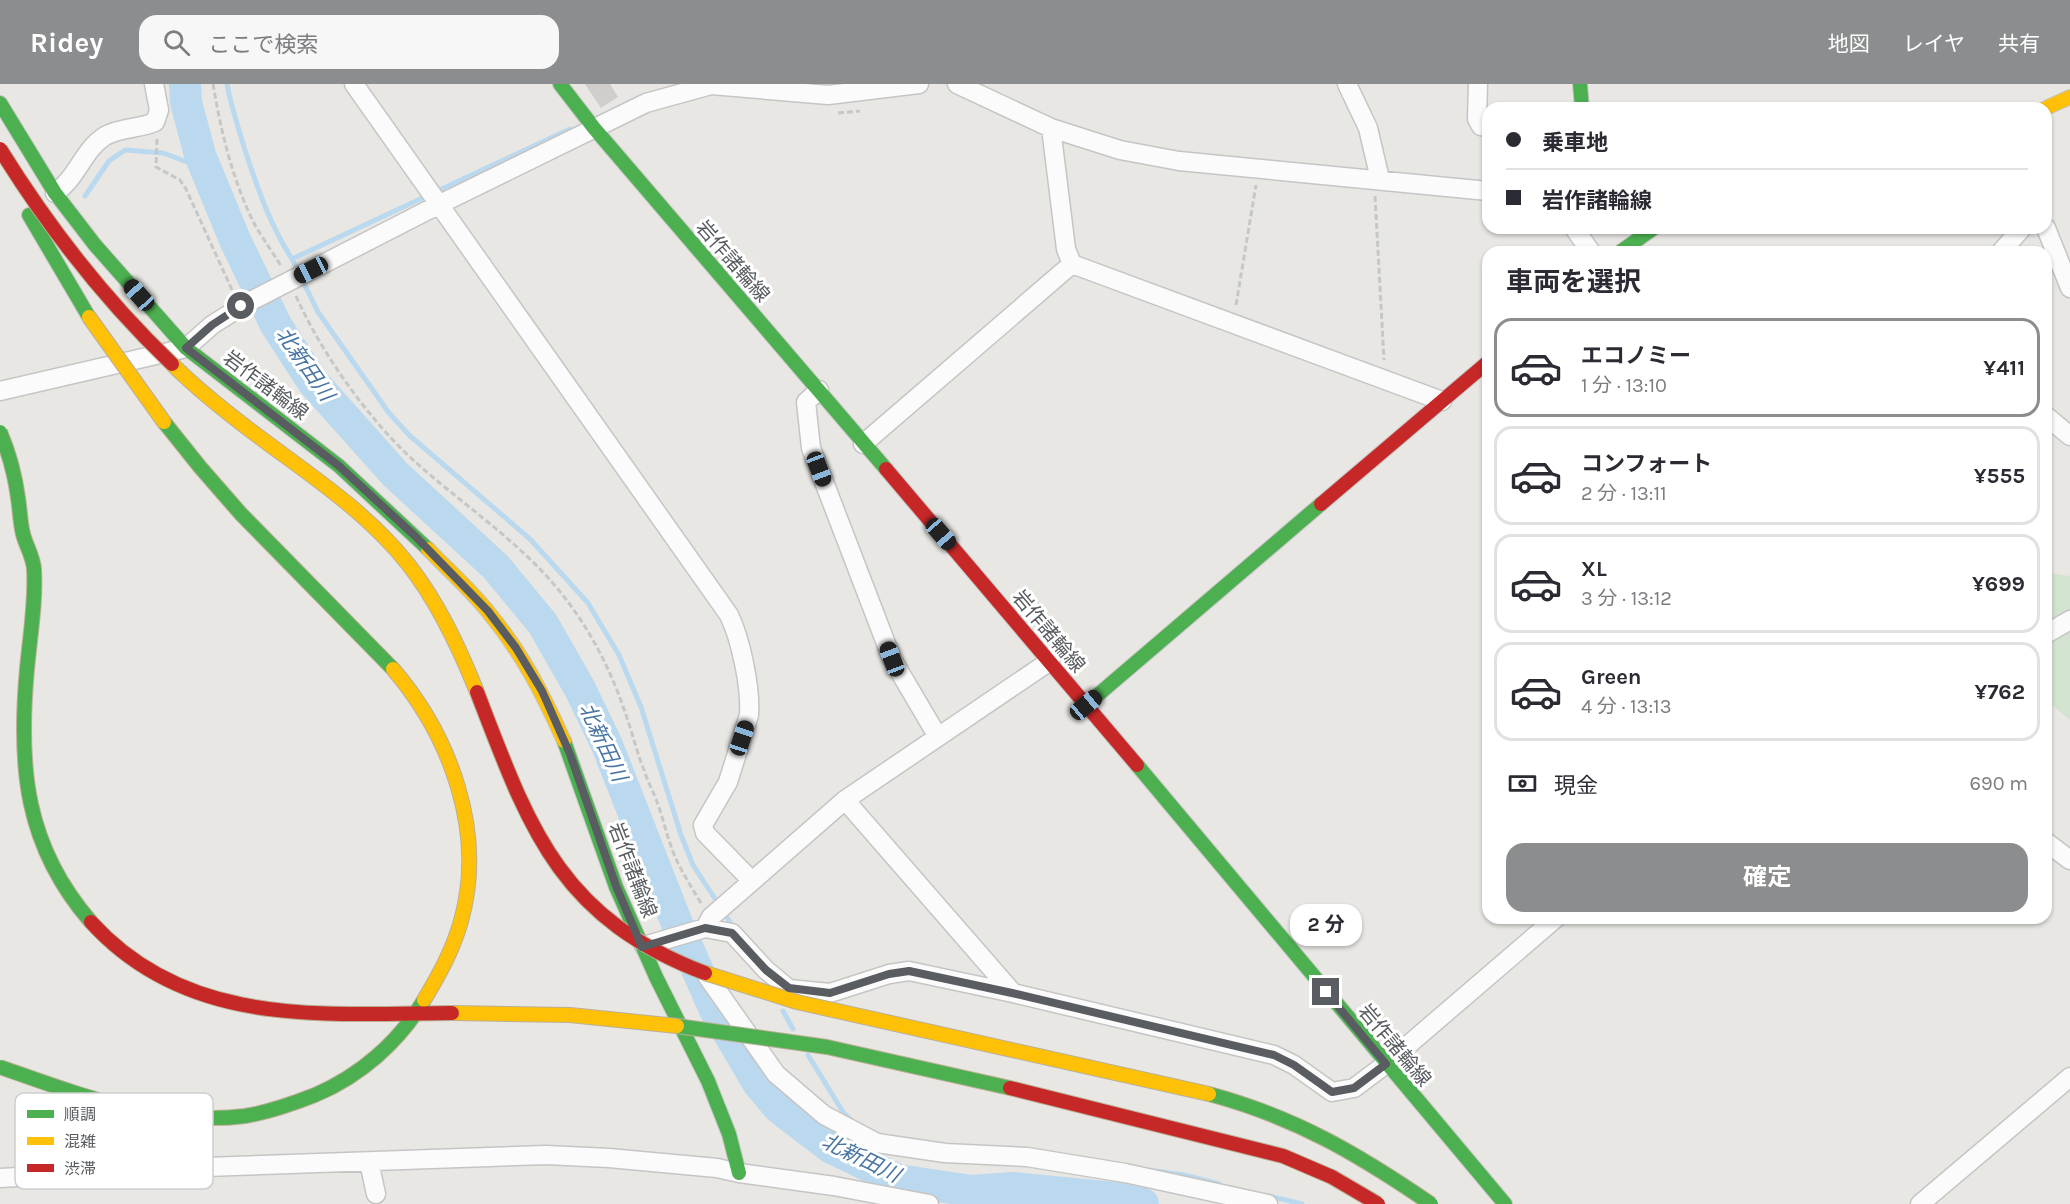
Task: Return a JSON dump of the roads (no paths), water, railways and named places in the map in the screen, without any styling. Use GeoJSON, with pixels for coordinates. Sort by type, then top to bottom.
{"type":"FeatureCollection","features":[{"type":"Feature","properties":{"kind":"main road","name":"岩作諸輪線"},"geometry":{"type":"LineString","coordinates":[[560,84],[594,128],[1050,661],[1505,1204]]}},
{"type":"Feature","properties":{"kind":"main road"},"geometry":{"type":"LineString","coordinates":[[1580,84],[1582,102]]}},
{"type":"Feature","properties":{"kind":"main road"},"geometry":{"type":"LineString","coordinates":[[2052,105],[2070,97]]}},
{"type":"Feature","properties":{"kind":"main road","name":"岩作諸輪線"},"geometry":{"type":"LineString","coordinates":[[0,103],[55,193],[95,245],[186,348],[339,466],[415,536],[488,611],[516,648],[542,691],[570,754],[616,886],[642,947],[708,1081],[729,1134],[739,1173]]}},
{"type":"Feature","properties":{"kind":"main road"},"geometry":{"type":"LineString","coordinates":[[0,149],[68,252],[105,296],[147,340],[212,401],[348,502],[378,529],[405,561],[430,594],[458,646],[512,782],[533,828],[552,860],[572,886],[596,911],[621,930],[655,952],[690,968],[787,999],[1190,1089],[1269,1112],[1340,1145],[1376,1166],[1431,1204]]}},
{"type":"Feature","properties":{"kind":"main road"},"geometry":{"type":"LineString","coordinates":[[0,160],[54,260],[89,317],[166,426],[240,513],[403,681],[427,715],[446,751],[460,785],[467,821],[470,861],[467,900],[458,937],[443,972],[425,1003],[402,1033],[374,1060],[344,1081],[313,1097],[280,1109],[245,1116],[213,1119]]}},
{"type":"Feature","properties":{"kind":"main road"},"geometry":{"type":"LineString","coordinates":[[1628,246],[1643,234]]}},
{"type":"Feature","properties":{"kind":"main road"},"geometry":{"type":"LineString","coordinates":[[1086,705],[1482,367]]}},
{"type":"Feature","properties":{"kind":"main road"},"geometry":{"type":"LineString","coordinates":[[0,432],[11,461],[23,536],[34,563],[22,724],[29,798],[38,833],[50,864],[91,921],[114,945],[143,966],[174,984],[206,997],[275,1011],[384,1014],[489,1012],[610,1019],[728,1032],[859,1053],[1016,1089],[1282,1156],[1321,1170],[1352,1186],[1378,1204]]}},
{"type":"Feature","properties":{"kind":"main road"},"geometry":{"type":"LineString","coordinates":[[0,1067],[76,1093]]}},
{"type":"Feature","properties":{"kind":"street"},"geometry":{"type":"LineString","coordinates":[[55,193],[67,184],[95,144],[108,134],[155,122],[159,110],[154,84]]}},
{"type":"Feature","properties":{"kind":"street"},"geometry":{"type":"LineString","coordinates":[[354,84],[729,615],[735,629],[750,704],[749,716],[728,782],[703,825],[705,833],[752,881]]}},
{"type":"Feature","properties":{"kind":"street"},"geometry":{"type":"LineString","coordinates":[[0,391],[186,348],[212,325],[286,282],[646,103],[711,85],[827,89],[919,84]]}},
{"type":"Feature","properties":{"kind":"street"},"geometry":{"type":"LineString","coordinates":[[957,84],[1051,128],[1120,150],[1179,161],[1482,190]]}},
{"type":"Feature","properties":{"kind":"street"},"geometry":{"type":"LineString","coordinates":[[1347,84],[1368,128],[1377,179]]}},
{"type":"Feature","properties":{"kind":"street"},"geometry":{"type":"LineString","coordinates":[[1478,84],[1477,119],[1482,126]]}},
{"type":"Feature","properties":{"kind":"street"},"geometry":{"type":"LineString","coordinates":[[1051,128],[1065,249],[1072,264],[1442,401]]}},
{"type":"Feature","properties":{"kind":"street"},"geometry":{"type":"LineString","coordinates":[[2006,246],[2017,234]]}},
{"type":"Feature","properties":{"kind":"street"},"geometry":{"type":"LineString","coordinates":[[2048,234],[2070,288]]}},
{"type":"Feature","properties":{"kind":"street"},"geometry":{"type":"LineString","coordinates":[[863,444],[1072,264]]}},
{"type":"Feature","properties":{"kind":"street"},"geometry":{"type":"LineString","coordinates":[[819,390],[806,402],[811,448],[892,659],[938,737]]}},
{"type":"Feature","properties":{"kind":"street"},"geometry":{"type":"LineString","coordinates":[[2052,421],[2070,436]]}},
{"type":"Feature","properties":{"kind":"street"},"geometry":{"type":"LineString","coordinates":[[2052,630],[2070,620]]}},
{"type":"Feature","properties":{"kind":"street"},"geometry":{"type":"LineString","coordinates":[[642,947],[706,924],[845,800],[1050,661]]}},
{"type":"Feature","properties":{"kind":"street"},"geometry":{"type":"LineString","coordinates":[[845,800],[1012,993]]}},
{"type":"Feature","properties":{"kind":"street"},"geometry":{"type":"LineString","coordinates":[[2052,846],[2070,860]]}},
{"type":"Feature","properties":{"kind":"street"},"geometry":{"type":"LineString","coordinates":[[706,924],[732,933],[766,970],[789,988],[830,993],[889,974],[909,971],[1274,1055],[1294,1065],[1332,1092],[1354,1088],[1386,1064],[1549,924]]}},
{"type":"Feature","properties":{"kind":"street"},"geometry":{"type":"LineString","coordinates":[[679,935],[776,1074],[824,1115],[877,1143],[945,1153],[1027,1157],[1125,1173],[1268,1204]]}},
{"type":"Feature","properties":{"kind":"street"},"geometry":{"type":"LineString","coordinates":[[1920,1204],[2070,1077]]}},
{"type":"Feature","properties":{"kind":"street"},"geometry":{"type":"LineString","coordinates":[[213,1167],[546,1155],[706,1167],[834,1186],[929,1204]]}},
{"type":"Feature","properties":{"kind":"street"},"geometry":{"type":"LineString","coordinates":[[369,1162],[376,1194]]}},
{"type":"Feature","properties":{"kind":"street"},"geometry":{"type":"LineString","coordinates":[[0,1178],[15,1177]]}},
{"type":"Feature","properties":{"kind":"waterway","name":"北新田川"},"geometry":{"type":"LineString","coordinates":[[185,84],[186,102],[200,155],[235,240],[276,325],[313,382],[395,474],[496,567],[543,624],[580,689],[607,745],[678,926],[715,1010],[758,1083],[779,1108],[830,1147],[898,1180],[972,1191],[1013,1188],[1115,1198],[1143,1204]]}},
{"type":"Feature","properties":{"kind":"waterway"},"geometry":{"type":"LineString","coordinates":[[227,84],[259,191],[277,233],[292,259]]}},
{"type":"Feature","properties":{"kind":"waterway"},"geometry":{"type":"LineString","coordinates":[[570,129],[292,259],[318,312],[389,413],[409,435],[530,539],[588,603],[619,655],[641,707],[681,835],[693,865],[734,928]]}},
{"type":"Feature","properties":{"kind":"waterway"},"geometry":{"type":"LineString","coordinates":[[85,196],[109,161],[125,150],[163,153],[206,169]]}},
{"type":"Feature","properties":{"kind":"waterway"},"geometry":{"type":"LineString","coordinates":[[783,1011],[793,1029]]}},
{"type":"Feature","properties":{"kind":"waterway"},"geometry":{"type":"LineString","coordinates":[[808,1055],[843,1112],[855,1124]]}},
{"type":"Feature","properties":{"kind":"waterway"},"geometry":{"type":"LineString","coordinates":[[1155,1171],[1184,1175],[1219,1184]]}},
{"type":"Feature","properties":{"kind":"waterway"},"geometry":{"type":"LineString","coordinates":[[1269,1196],[1302,1204]]}}]}
